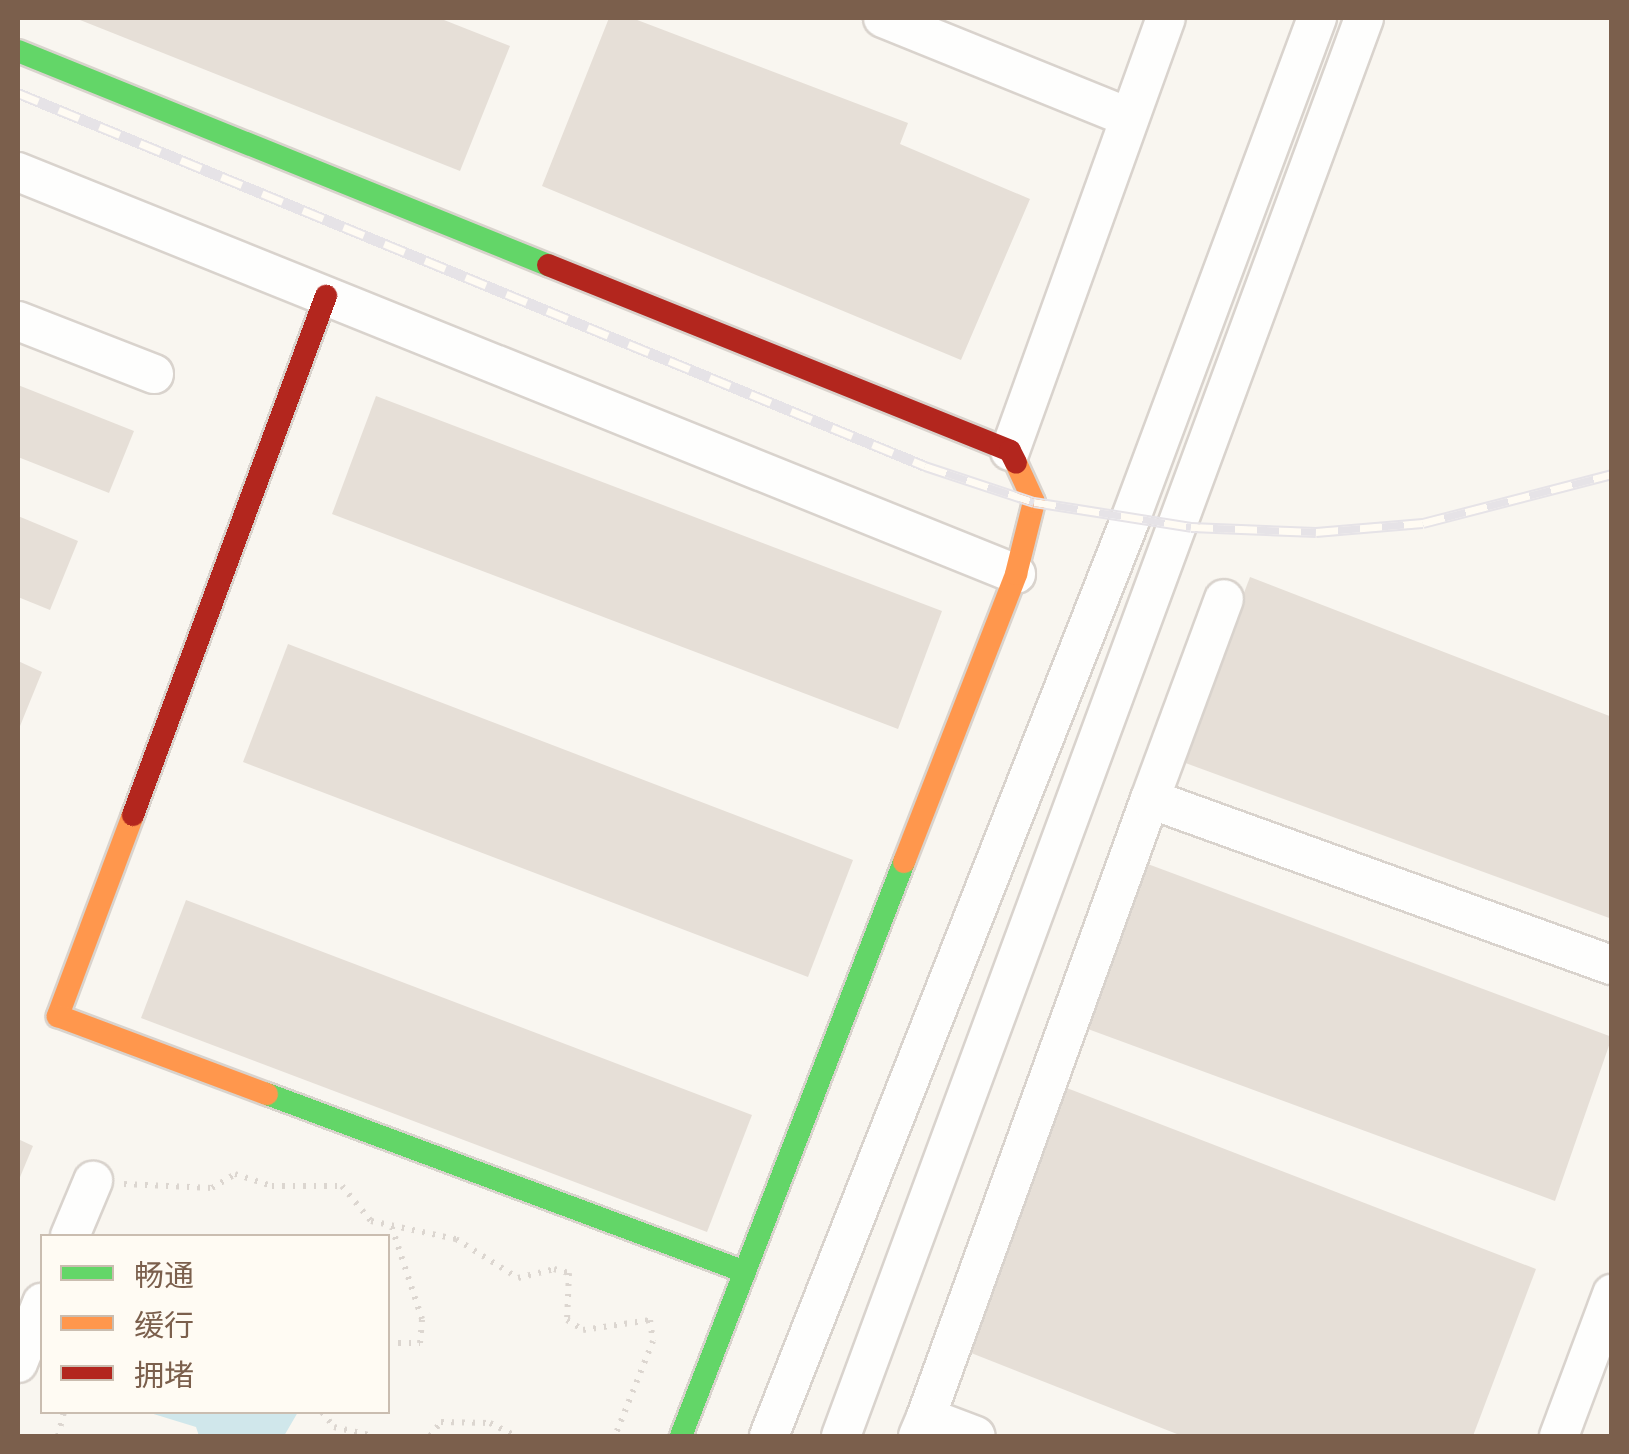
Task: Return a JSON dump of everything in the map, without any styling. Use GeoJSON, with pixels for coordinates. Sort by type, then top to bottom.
{"type":"FeatureCollection","features":[{"type":"Feature","properties":{"kind":"street"},"geometry":{"type":"LineString","coordinates":[[883,18],[1126,116]]}},
{"type":"Feature","properties":{"kind":"street"},"geometry":{"type":"LineString","coordinates":[[1010,451],[1126,116],[1166,18]]}},
{"type":"Feature","properties":{"kind":"street"},"geometry":{"type":"LineString","coordinates":[[770,1436],[1130,520],[1317,18]]}},
{"type":"Feature","properties":{"kind":"street"},"geometry":{"type":"LineString","coordinates":[[841,1436],[1364,18]]}},
{"type":"Feature","properties":{"kind":"street"},"geometry":{"type":"LineString","coordinates":[[18,52],[1010,451],[1034,502],[1016,574],[681,1436]]}},
{"type":"Feature","properties":{"kind":"street"},"geometry":{"type":"LineString","coordinates":[[18,172],[1016,574]]}},
{"type":"Feature","properties":{"kind":"street"},"geometry":{"type":"LineString","coordinates":[[326,296],[58,1016],[745,1272]]}},
{"type":"Feature","properties":{"kind":"street"},"geometry":{"type":"LineString","coordinates":[[18,322],[154,374]]}},
{"type":"Feature","properties":{"kind":"street"},"geometry":{"type":"LineString","coordinates":[[976,1436],[922,1427],[1224,599]]}},
{"type":"Feature","properties":{"kind":"street"},"geometry":{"type":"LineString","coordinates":[[1150,799],[1612,966]]}},
{"type":"Feature","properties":{"kind":"street"},"geometry":{"type":"LineString","coordinates":[[71,1234],[93,1181]]}},
{"type":"Feature","properties":{"kind":"street"},"geometry":{"type":"LineString","coordinates":[[1559,1436],[1612,1294]]}},
{"type":"Feature","properties":{"kind":"street"},"geometry":{"type":"LineString","coordinates":[[18,1363],[40,1308]]}},
{"type":"Feature","properties":{"kind":"path"},"geometry":{"type":"LineString","coordinates":[[93,1181],[212,1188],[235,1174],[272,1186],[342,1186],[371,1221],[456,1239],[518,1278],[554,1269],[569,1273],[568,1320],[583,1330],[650,1320],[653,1341],[615,1436]]}},
{"type":"Feature","properties":{"kind":"path"},"geometry":{"type":"LineString","coordinates":[[390,1343],[420,1343],[422,1319],[392,1226]]}},
{"type":"Feature","properties":{"kind":"path"},"geometry":{"type":"LineString","coordinates":[[324,1414],[334,1427],[373,1436]]}},
{"type":"Feature","properties":{"kind":"path"},"geometry":{"type":"LineString","coordinates":[[430,1436],[441,1422],[490,1422],[515,1436]]}},
{"type":"Feature","properties":{"kind":"water"},"geometry":{"type":"Polygon","coordinates":[[[154,1414],[297,1414],[284,1436],[199,1436],[196,1427],[154,1414]]]}},
{"type":"Feature","properties":{"kind":"building"},"geometry":{"type":"Polygon","coordinates":[[[75,18],[439,18],[510,46],[460,171],[75,18]]]}},
{"type":"Feature","properties":{"kind":"building"},"geometry":{"type":"Polygon","coordinates":[[[609,18],[632,18],[908,123],[900,144],[1030,199],[961,360],[542,186],[609,18]]]}},
{"type":"Feature","properties":{"kind":"building"},"geometry":{"type":"Polygon","coordinates":[[[18,385],[134,431],[109,493],[18,457],[18,385]]]}},
{"type":"Feature","properties":{"kind":"building"},"geometry":{"type":"Polygon","coordinates":[[[376,396],[942,611],[898,729],[332,514],[376,396]]]}},
{"type":"Feature","properties":{"kind":"building"},"geometry":{"type":"Polygon","coordinates":[[[18,516],[78,541],[50,610],[18,597],[18,516]]]}},
{"type":"Feature","properties":{"kind":"building"},"geometry":{"type":"Polygon","coordinates":[[[1250,577],[1612,717],[1612,919],[1180,761],[1250,577]]]}},
{"type":"Feature","properties":{"kind":"building"},"geometry":{"type":"Polygon","coordinates":[[[288,644],[853,860],[808,977],[243,762],[288,644]]]}},
{"type":"Feature","properties":{"kind":"building"},"geometry":{"type":"Polygon","coordinates":[[[18,661],[42,672],[18,731],[18,661]]]}},
{"type":"Feature","properties":{"kind":"building"},"geometry":{"type":"Polygon","coordinates":[[[1137,860],[1612,1037],[1555,1201],[1077,1025],[1137,860]]]}},
{"type":"Feature","properties":{"kind":"building"},"geometry":{"type":"Polygon","coordinates":[[[186,900],[752,1115],[707,1232],[141,1018],[186,900]]]}},
{"type":"Feature","properties":{"kind":"building"},"geometry":{"type":"Polygon","coordinates":[[[1059,1085],[1536,1269],[1473,1436],[1182,1436],[956,1347],[1059,1085]]]}},
{"type":"Feature","properties":{"kind":"building"},"geometry":{"type":"Polygon","coordinates":[[[18,1139],[33,1146],[18,1182],[18,1139]]]}},
{"type":"Feature","properties":{"kind":"railway"},"geometry":{"type":"LineString","coordinates":[[18,93],[925,466],[1034,502],[1191,527],[1316,532],[1423,523],[1612,474]]}},
{"type":"Feature","properties":{"kind":"traffic: fast"},"geometry":{"type":"LineString","coordinates":[[18,51],[548,265]]}},
{"type":"Feature","properties":{"kind":"traffic: fast"},"geometry":{"type":"LineString","coordinates":[[681,1436],[904,862]]}},
{"type":"Feature","properties":{"kind":"traffic: fast"},"geometry":{"type":"LineString","coordinates":[[267,1094],[745,1272]]}},
{"type":"Feature","properties":{"kind":"traffic: slow"},"geometry":{"type":"LineString","coordinates":[[904,862],[1016,574],[1034,502],[1016,463]]}},
{"type":"Feature","properties":{"kind":"traffic: slow"},"geometry":{"type":"LineString","coordinates":[[133,815],[58,1016],[267,1094]]}},
{"type":"Feature","properties":{"kind":"traffic: jam"},"geometry":{"type":"LineString","coordinates":[[548,265],[1010,451],[1016,463]]}},
{"type":"Feature","properties":{"kind":"traffic: jam"},"geometry":{"type":"LineString","coordinates":[[133,815],[326,296]]}}]}
